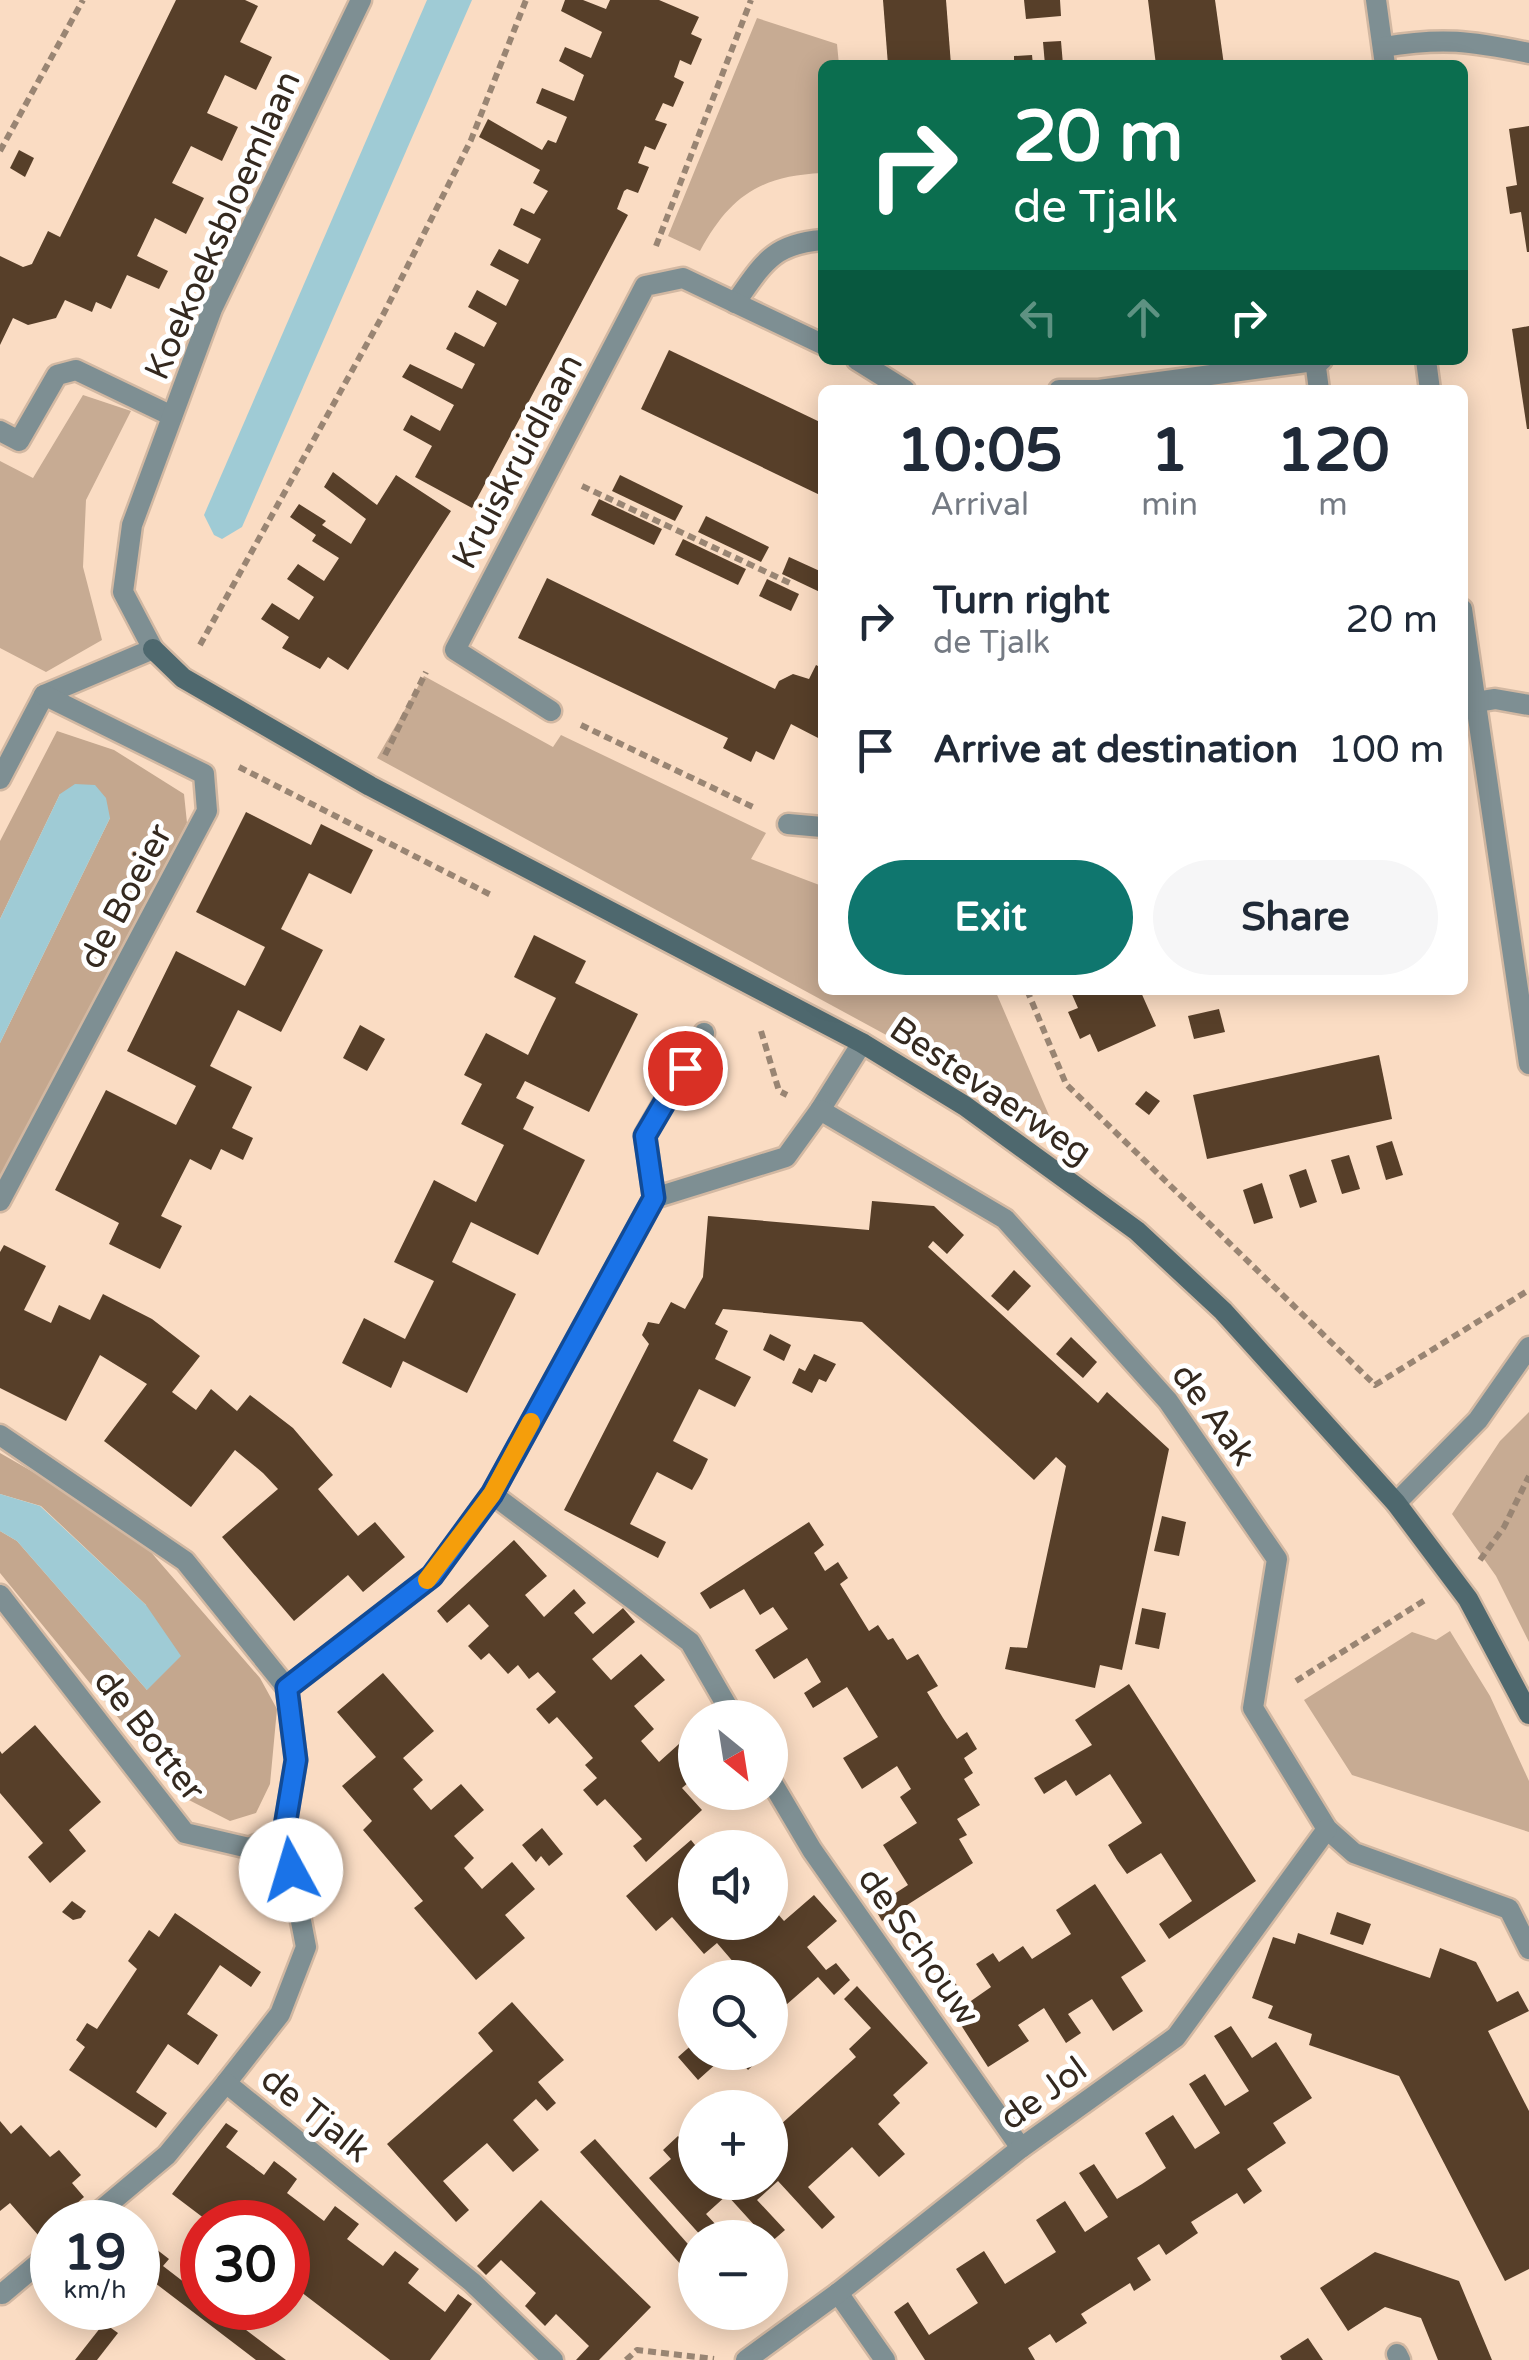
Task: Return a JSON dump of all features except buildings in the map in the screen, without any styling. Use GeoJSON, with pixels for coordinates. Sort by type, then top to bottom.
{"type":"FeatureCollection","features":[{"type":"Feature","properties":{"kind":"street","name":"Koekoeksbloemlaan"},"geometry":{"type":"LineString","coordinates":[[153,649],[123,592],[132,526],[212,309],[361,0]]}},
{"type":"Feature","properties":{"kind":"street"},"geometry":{"type":"LineString","coordinates":[[1376,0],[1384,56],[1430,39],[1466,40],[1529,53]]}},
{"type":"Feature","properties":{"kind":"street"},"geometry":{"type":"LineString","coordinates":[[735,303],[765,262],[793,242],[818,240]]}},
{"type":"Feature","properties":{"kind":"street"},"geometry":{"type":"LineString","coordinates":[[645,286],[683,278],[818,342]]}},
{"type":"Feature","properties":{"kind":"street","name":"Kruiskruidlaan"},"geometry":{"type":"LineString","coordinates":[[455,650],[645,286]]}},
{"type":"Feature","properties":{"kind":"street"},"geometry":{"type":"LineString","coordinates":[[866,365],[898,385]]}},
{"type":"Feature","properties":{"kind":"street"},"geometry":{"type":"LineString","coordinates":[[1135,385],[1281,365]]}},
{"type":"Feature","properties":{"kind":"street"},"geometry":{"type":"LineString","coordinates":[[0,431],[19,441],[57,375],[76,370],[172,416]]}},
{"type":"Feature","properties":{"kind":"street"},"geometry":{"type":"LineString","coordinates":[[0,779],[44,695],[153,649]]}},
{"type":"Feature","properties":{"kind":"street","name":"Bestevaerweg"},"geometry":{"type":"LineString","coordinates":[[153,649],[183,678],[370,786],[862,1044],[965,1106],[1137,1232],[1223,1311],[1396,1503],[1455,1578],[1529,1714]]}},
{"type":"Feature","properties":{"kind":"street"},"geometry":{"type":"LineString","coordinates":[[1468,649],[1529,1064]]}},
{"type":"Feature","properties":{"kind":"street"},"geometry":{"type":"LineString","coordinates":[[455,650],[552,711]]}},
{"type":"Feature","properties":{"kind":"street"},"geometry":{"type":"LineString","coordinates":[[44,695],[204,774]]}},
{"type":"Feature","properties":{"kind":"street"},"geometry":{"type":"LineString","coordinates":[[1476,702],[1496,699],[1529,705]]}},
{"type":"Feature","properties":{"kind":"street","name":"de Boeier"},"geometry":{"type":"LineString","coordinates":[[0,1201],[207,811],[204,774]]}},
{"type":"Feature","properties":{"kind":"street"},"geometry":{"type":"LineString","coordinates":[[788,824],[818,828]]}},
{"type":"Feature","properties":{"kind":"street"},"geometry":{"type":"LineString","coordinates":[[287,1688],[432,1576],[492,1494],[654,1198],[645,1136],[704,1034]]}},
{"type":"Feature","properties":{"kind":"street"},"geometry":{"type":"LineString","coordinates":[[654,1198],[786,1157],[862,1044]]}},
{"type":"Feature","properties":{"kind":"street","name":"de Aak"},"geometry":{"type":"LineString","coordinates":[[820,1110],[1005,1219],[1168,1401],[1277,1559],[1252,1708]]}},
{"type":"Feature","properties":{"kind":"street"},"geometry":{"type":"LineString","coordinates":[[1396,1503],[1478,1420],[1529,1347]]}},
{"type":"Feature","properties":{"kind":"street"},"geometry":{"type":"LineString","coordinates":[[0,1435],[184,1561],[287,1688],[296,1760],[284,1832],[306,1947],[280,2014],[226,2083]]}},
{"type":"Feature","properties":{"kind":"street"},"geometry":{"type":"LineString","coordinates":[[492,1494],[690,1642],[724,1700]]}},
{"type":"Feature","properties":{"kind":"street","name":"de Botter"},"geometry":{"type":"LineString","coordinates":[[0,1596],[185,1833],[250,1848],[284,1832]]}},
{"type":"Feature","properties":{"kind":"street"},"geometry":{"type":"LineString","coordinates":[[1252,1708],[1327,1830],[1354,1853],[1509,1909],[1529,1949]]}},
{"type":"Feature","properties":{"kind":"street","name":"de Schouw"},"geometry":{"type":"LineString","coordinates":[[788,1809],[812,1850],[1021,2148]]}},
{"type":"Feature","properties":{"kind":"street","name":"de Jol"},"geometry":{"type":"LineString","coordinates":[[746,2360],[838,2293],[1021,2148],[1176,2038],[1327,1830]]}},
{"type":"Feature","properties":{"kind":"street","name":"de Tjalk"},"geometry":{"type":"LineString","coordinates":[[113,2200],[167,2155],[226,2083],[472,2282],[553,2360]]}},
{"type":"Feature","properties":{"kind":"street"},"geometry":{"type":"LineString","coordinates":[[1,2298],[30,2272]]}},
{"type":"Feature","properties":{"kind":"street"},"geometry":{"type":"LineString","coordinates":[[838,2293],[884,2360]]}},
{"type":"Feature","properties":{"kind":"path"},"geometry":{"type":"LineString","coordinates":[[0,152],[83,0]]}},
{"type":"Feature","properties":{"kind":"path"},"geometry":{"type":"LineString","coordinates":[[183,678],[384,313],[471,140],[526,0]]}},
{"type":"Feature","properties":{"kind":"path"},"geometry":{"type":"LineString","coordinates":[[645,286],[660,231],[751,0]]}},
{"type":"Feature","properties":{"kind":"path"},"geometry":{"type":"LineString","coordinates":[[549,470],[794,585]]}},
{"type":"Feature","properties":{"kind":"path"},"geometry":{"type":"LineString","coordinates":[[368,834],[370,786],[424,674],[455,650]]}},
{"type":"Feature","properties":{"kind":"path"},"geometry":{"type":"LineString","coordinates":[[552,711],[788,824]]}},
{"type":"Feature","properties":{"kind":"path"},"geometry":{"type":"LineString","coordinates":[[204,774],[238,766],[492,896]]}},
{"type":"Feature","properties":{"kind":"path"},"geometry":{"type":"LineString","coordinates":[[1029,995],[1066,1084],[1376,1385],[1529,1290]]}},
{"type":"Feature","properties":{"kind":"path"},"geometry":{"type":"LineString","coordinates":[[760,1029],[779,1091],[820,1110]]}},
{"type":"Feature","properties":{"kind":"path"},"geometry":{"type":"LineString","coordinates":[[1252,1708],[1480,1560],[1504,1527],[1529,1476]]}},
{"type":"Feature","properties":{"kind":"path"},"geometry":{"type":"LineString","coordinates":[[626,2360],[637,2350],[725,2360]]}},
{"type":"Feature","properties":{"kind":"shaded area"},"geometry":{"type":"Polygon","coordinates":[[[757,18],[837,44],[839,60],[818,60],[818,173],[781,179],[749,192],[723,216],[700,251],[668,236],[757,18]]]}},
{"type":"Feature","properties":{"kind":"shaded area"},"geometry":{"type":"Polygon","coordinates":[[[83,395],[131,411],[86,500],[83,567],[102,640],[46,672],[0,648],[0,461],[33,478],[83,395]]]}},
{"type":"Feature","properties":{"kind":"shaded area"},"geometry":{"type":"Polygon","coordinates":[[[424,676],[553,747],[561,735],[766,833],[751,859],[818,884],[818,995],[997,995],[1057,1134],[980,1086],[377,758],[424,676]]]}},
{"type":"Feature","properties":{"kind":"shaded area"},"geometry":{"type":"Polygon","coordinates":[[[57,731],[114,750],[184,794],[187,823],[0,1176],[0,1043],[110,818],[60,794],[0,919],[0,841],[57,731]]]}},
{"type":"Feature","properties":{"kind":"shaded area"},"geometry":{"type":"Polygon","coordinates":[[[1529,1412],[1529,1642],[1496,1576],[1452,1514],[1500,1441],[1529,1412]]]}},
{"type":"Feature","properties":{"kind":"shaded area"},"geometry":{"type":"Polygon","coordinates":[[[0,1453],[96,1508],[143,1543],[260,1678],[277,1709],[270,1784],[256,1813],[230,1821],[183,1797],[0,1573],[0,1531],[17,1541],[147,1690],[146,1605],[41,1506],[0,1494],[0,1453]]]}},
{"type":"Feature","properties":{"kind":"shaded area"},"geometry":{"type":"Polygon","coordinates":[[[1450,1631],[1490,1696],[1529,1781],[1529,1832],[1352,1775],[1304,1700],[1412,1632],[1436,1640],[1450,1631]]]}},
{"type":"Feature","properties":{"kind":"water"},"geometry":{"type":"Polygon","coordinates":[[[427,0],[472,0],[242,527],[222,539],[214,535],[204,515],[427,0]]]}},
{"type":"Feature","properties":{"kind":"water"},"geometry":{"type":"Polygon","coordinates":[[[75,784],[95,785],[106,798],[110,818],[0,1043],[0,919],[60,794],[75,784]]]}},
{"type":"Feature","properties":{"kind":"water"},"geometry":{"type":"Polygon","coordinates":[[[0,1494],[40,1506],[146,1605],[181,1656],[147,1690],[17,1541],[0,1531],[0,1494]]]}},
{"type":"Feature","properties":{"kind":"slow traffic"},"geometry":{"type":"LineString","coordinates":[[427,1580],[492,1494],[531,1422]]}},
{"type":"Feature","properties":{"kind":"route"},"geometry":{"type":"LineString","coordinates":[[291,1870],[284,1832],[296,1760],[287,1688],[432,1576],[492,1494],[654,1198],[645,1136],[685,1068]]}}]}
